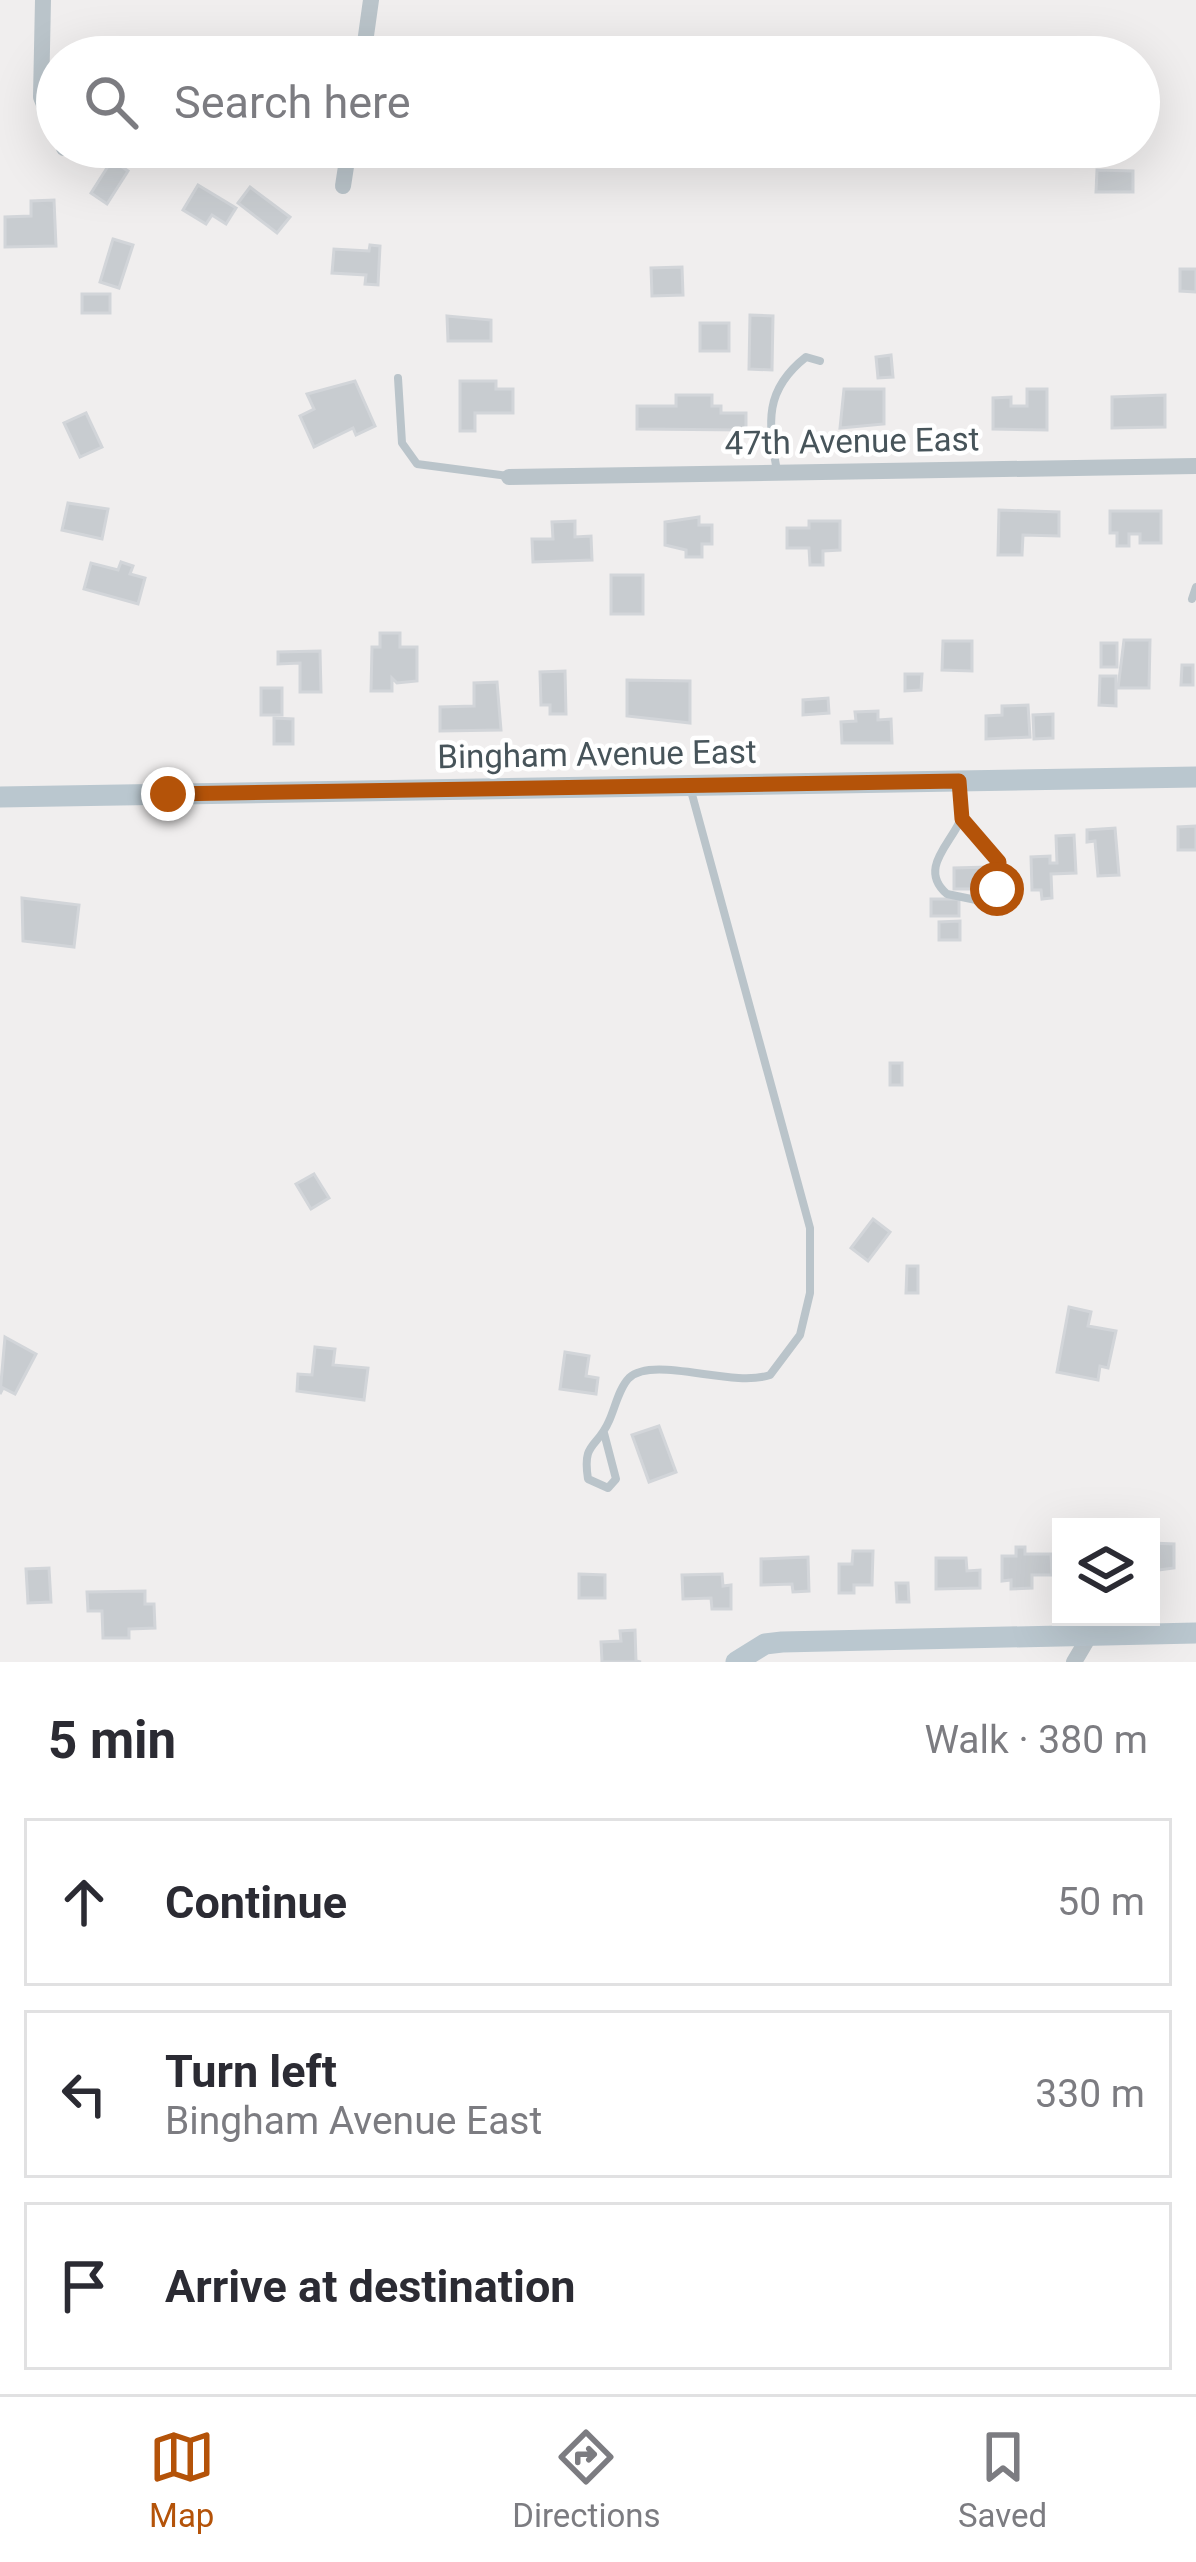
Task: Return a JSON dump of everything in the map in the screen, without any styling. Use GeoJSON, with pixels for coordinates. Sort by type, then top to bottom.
{"type":"FeatureCollection","features":[{"type":"Feature","properties":{"kind":"street"},"geometry":{"type":"LineString","coordinates":[[42,36],[43,0]]}},
{"type":"Feature","properties":{"kind":"street"},"geometry":{"type":"LineString","coordinates":[[366,36],[371,0]]}},
{"type":"Feature","properties":{"kind":"street"},"geometry":{"type":"LineString","coordinates":[[343,186],[346,168]]}},
{"type":"Feature","properties":{"kind":"street","name":"47th Avenue East"},"geometry":{"type":"LineString","coordinates":[[509,477],[1196,466]]}},
{"type":"Feature","properties":{"kind":"street","name":"Bingham Avenue East"},"geometry":{"type":"LineString","coordinates":[[0,797],[1196,777]]}},
{"type":"Feature","properties":{"kind":"street"},"geometry":{"type":"LineString","coordinates":[[736,1662],[765,1644],[782,1642],[1196,1633]]}},
{"type":"Feature","properties":{"kind":"street"},"geometry":{"type":"LineString","coordinates":[[1074,1662],[1090,1635]]}},
{"type":"Feature","properties":{"kind":"lane"},"geometry":{"type":"LineString","coordinates":[[777,472],[769,412],[774,390],[806,357],[820,361]]}},
{"type":"Feature","properties":{"kind":"lane"},"geometry":{"type":"LineString","coordinates":[[398,378],[402,443],[417,464],[509,477]]}},
{"type":"Feature","properties":{"kind":"lane"},"geometry":{"type":"LineString","coordinates":[[1192,599],[1196,587]]}},
{"type":"Feature","properties":{"kind":"lane"},"geometry":{"type":"LineString","coordinates":[[959,781],[962,819],[999,862],[997,889],[981,901],[940,890],[936,874],[939,854],[962,819]]}},
{"type":"Feature","properties":{"kind":"lane"},"geometry":{"type":"LineString","coordinates":[[604,1433],[615,1462],[616,1479],[608,1488],[588,1479],[585,1459],[591,1442],[604,1433],[624,1383],[634,1373],[662,1370],[735,1382],[770,1375],[800,1335],[809,1294],[805,1193],[690,786]]}},
{"type":"Feature","properties":{"kind":"building"},"geometry":{"type":"Polygon","coordinates":[[[107,168],[128,171],[107,204],[91,193],[107,168]]]}},
{"type":"Feature","properties":{"kind":"building"},"geometry":{"type":"Polygon","coordinates":[[[1097,170],[1133,171],[1133,192],[1096,192],[1097,170]]]}},
{"type":"Feature","properties":{"kind":"building"},"geometry":{"type":"Polygon","coordinates":[[[198,185],[236,208],[226,224],[212,215],[206,224],[183,210],[198,185]]]}},
{"type":"Feature","properties":{"kind":"building"},"geometry":{"type":"Polygon","coordinates":[[[250,187],[290,217],[277,233],[238,203],[250,187]]]}},
{"type":"Feature","properties":{"kind":"building"},"geometry":{"type":"Polygon","coordinates":[[[54,200],[56,246],[5,247],[5,217],[31,216],[31,201],[54,200]]]}},
{"type":"Feature","properties":{"kind":"building"},"geometry":{"type":"Polygon","coordinates":[[[113,239],[133,245],[119,288],[100,282],[113,239]]]}},
{"type":"Feature","properties":{"kind":"building"},"geometry":{"type":"Polygon","coordinates":[[[370,245],[380,246],[378,285],[365,284],[366,275],[332,273],[334,249],[369,251],[370,245]]]}},
{"type":"Feature","properties":{"kind":"building"},"geometry":{"type":"Polygon","coordinates":[[[682,267],[683,295],[652,296],[651,268],[682,267]]]}},
{"type":"Feature","properties":{"kind":"building"},"geometry":{"type":"Polygon","coordinates":[[[1180,269],[1196,269],[1196,292],[1180,291],[1180,269]]]}},
{"type":"Feature","properties":{"kind":"building"},"geometry":{"type":"Polygon","coordinates":[[[82,294],[110,294],[110,313],[82,313],[82,294]]]}},
{"type":"Feature","properties":{"kind":"building"},"geometry":{"type":"Polygon","coordinates":[[[750,315],[773,316],[772,370],[749,369],[750,315]]]}},
{"type":"Feature","properties":{"kind":"building"},"geometry":{"type":"Polygon","coordinates":[[[447,316],[491,320],[491,341],[448,341],[447,316]]]}},
{"type":"Feature","properties":{"kind":"building"},"geometry":{"type":"Polygon","coordinates":[[[700,323],[729,323],[729,351],[700,351],[700,323]]]}},
{"type":"Feature","properties":{"kind":"building"},"geometry":{"type":"Polygon","coordinates":[[[891,355],[893,377],[878,378],[876,357],[891,355]]]}},
{"type":"Feature","properties":{"kind":"building"},"geometry":{"type":"Polygon","coordinates":[[[355,381],[375,426],[356,435],[353,428],[314,447],[300,416],[314,409],[307,394],[355,381]]]}},
{"type":"Feature","properties":{"kind":"building"},"geometry":{"type":"Polygon","coordinates":[[[460,381],[496,381],[496,389],[513,389],[513,413],[475,413],[475,431],[460,431],[460,381]]]}},
{"type":"Feature","properties":{"kind":"building"},"geometry":{"type":"Polygon","coordinates":[[[844,389],[884,389],[884,424],[840,428],[844,389]]]}},
{"type":"Feature","properties":{"kind":"building"},"geometry":{"type":"Polygon","coordinates":[[[1027,389],[1047,389],[1047,430],[993,429],[993,398],[1011,397],[1011,406],[1027,406],[1027,389]]]}},
{"type":"Feature","properties":{"kind":"building"},"geometry":{"type":"Polygon","coordinates":[[[676,395],[712,395],[712,406],[721,406],[721,413],[746,413],[746,430],[637,429],[637,406],[676,406],[676,395]]]}},
{"type":"Feature","properties":{"kind":"building"},"geometry":{"type":"Polygon","coordinates":[[[1165,395],[1165,427],[1112,428],[1112,397],[1165,395]]]}},
{"type":"Feature","properties":{"kind":"building"},"geometry":{"type":"Polygon","coordinates":[[[86,413],[102,447],[80,457],[64,423],[86,413]]]}},
{"type":"Feature","properties":{"kind":"building"},"geometry":{"type":"Polygon","coordinates":[[[68,503],[108,509],[102,539],[62,530],[68,503]]]}},
{"type":"Feature","properties":{"kind":"building"},"geometry":{"type":"Polygon","coordinates":[[[999,510],[1059,512],[1059,536],[1023,535],[1022,555],[998,555],[999,510]]]}},
{"type":"Feature","properties":{"kind":"building"},"geometry":{"type":"Polygon","coordinates":[[[1110,511],[1161,511],[1161,543],[1140,543],[1140,534],[1129,534],[1129,546],[1117,546],[1117,533],[1110,533],[1110,511]]]}},
{"type":"Feature","properties":{"kind":"building"},"geometry":{"type":"Polygon","coordinates":[[[699,517],[699,525],[712,525],[712,544],[702,544],[702,557],[686,557],[686,550],[665,545],[665,522],[699,517]]]}},
{"type":"Feature","properties":{"kind":"building"},"geometry":{"type":"Polygon","coordinates":[[[575,521],[575,537],[591,536],[592,560],[533,562],[532,539],[553,539],[552,522],[575,521]]]}},
{"type":"Feature","properties":{"kind":"building"},"geometry":{"type":"Polygon","coordinates":[[[809,521],[840,521],[840,550],[823,551],[823,565],[810,565],[809,548],[787,548],[787,528],[809,528],[809,521]]]}},
{"type":"Feature","properties":{"kind":"building"},"geometry":{"type":"Polygon","coordinates":[[[121,562],[133,566],[130,574],[145,578],[138,604],[84,589],[91,563],[118,570],[121,562]]]}},
{"type":"Feature","properties":{"kind":"building"},"geometry":{"type":"Polygon","coordinates":[[[611,575],[643,575],[643,614],[611,614],[611,575]]]}},
{"type":"Feature","properties":{"kind":"building"},"geometry":{"type":"Polygon","coordinates":[[[380,633],[400,633],[400,647],[417,647],[417,681],[397,683],[392,678],[392,691],[371,691],[372,647],[380,647],[380,633]]]}},
{"type":"Feature","properties":{"kind":"building"},"geometry":{"type":"Polygon","coordinates":[[[1124,640],[1150,640],[1149,688],[1118,688],[1124,640]]]}},
{"type":"Feature","properties":{"kind":"building"},"geometry":{"type":"Polygon","coordinates":[[[943,641],[972,641],[972,671],[942,670],[943,641]]]}},
{"type":"Feature","properties":{"kind":"building"},"geometry":{"type":"Polygon","coordinates":[[[1101,643],[1117,643],[1117,667],[1101,667],[1101,643]]]}},
{"type":"Feature","properties":{"kind":"building"},"geometry":{"type":"Polygon","coordinates":[[[320,651],[321,692],[300,692],[300,663],[278,664],[278,652],[320,651]]]}},
{"type":"Feature","properties":{"kind":"building"},"geometry":{"type":"Polygon","coordinates":[[[1182,665],[1193,665],[1193,685],[1181,685],[1182,665]]]}},
{"type":"Feature","properties":{"kind":"building"},"geometry":{"type":"Polygon","coordinates":[[[565,671],[566,714],[550,714],[550,705],[541,705],[540,672],[565,671]]]}},
{"type":"Feature","properties":{"kind":"building"},"geometry":{"type":"Polygon","coordinates":[[[905,674],[922,674],[921,690],[905,691],[905,674]]]}},
{"type":"Feature","properties":{"kind":"building"},"geometry":{"type":"Polygon","coordinates":[[[1100,676],[1116,676],[1116,706],[1099,705],[1100,676]]]}},
{"type":"Feature","properties":{"kind":"building"},"geometry":{"type":"Polygon","coordinates":[[[627,680],[690,681],[690,723],[627,716],[627,680]]]}},
{"type":"Feature","properties":{"kind":"building"},"geometry":{"type":"Polygon","coordinates":[[[497,682],[501,730],[440,731],[440,707],[474,706],[474,683],[497,682]]]}},
{"type":"Feature","properties":{"kind":"building"},"geometry":{"type":"Polygon","coordinates":[[[261,688],[282,688],[282,715],[261,715],[261,688]]]}},
{"type":"Feature","properties":{"kind":"building"},"geometry":{"type":"Polygon","coordinates":[[[828,698],[829,713],[803,715],[803,700],[828,698]]]}},
{"type":"Feature","properties":{"kind":"building"},"geometry":{"type":"Polygon","coordinates":[[[1028,705],[1030,737],[986,739],[986,716],[1002,715],[1002,706],[1028,705]]]}},
{"type":"Feature","properties":{"kind":"building"},"geometry":{"type":"Polygon","coordinates":[[[878,711],[878,720],[891,719],[892,743],[842,743],[841,722],[856,721],[855,712],[878,711]]]}},
{"type":"Feature","properties":{"kind":"building"},"geometry":{"type":"Polygon","coordinates":[[[1053,714],[1053,738],[1034,739],[1033,715],[1053,714]]]}},
{"type":"Feature","properties":{"kind":"building"},"geometry":{"type":"Polygon","coordinates":[[[274,718],[293,719],[293,744],[274,744],[274,718]]]}},
{"type":"Feature","properties":{"kind":"building"},"geometry":{"type":"Polygon","coordinates":[[[1196,826],[1196,850],[1178,850],[1178,827],[1196,826]]]}},
{"type":"Feature","properties":{"kind":"building"},"geometry":{"type":"Polygon","coordinates":[[[1115,828],[1119,875],[1098,876],[1095,841],[1087,842],[1087,830],[1115,828]]]}},
{"type":"Feature","properties":{"kind":"building"},"geometry":{"type":"Polygon","coordinates":[[[1074,835],[1076,873],[1051,874],[1052,898],[1042,899],[1041,890],[1032,890],[1031,857],[1050,856],[1050,863],[1057,863],[1056,836],[1074,835]]]}},
{"type":"Feature","properties":{"kind":"building"},"geometry":{"type":"Polygon","coordinates":[[[988,867],[988,889],[954,889],[954,868],[988,867]]]}},
{"type":"Feature","properties":{"kind":"building"},"geometry":{"type":"Polygon","coordinates":[[[22,898],[79,905],[74,947],[23,941],[22,898]]]}},
{"type":"Feature","properties":{"kind":"building"},"geometry":{"type":"Polygon","coordinates":[[[931,899],[959,899],[959,916],[931,916],[931,899]]]}},
{"type":"Feature","properties":{"kind":"building"},"geometry":{"type":"Polygon","coordinates":[[[960,921],[960,940],[939,940],[939,922],[960,921]]]}},
{"type":"Feature","properties":{"kind":"building"},"geometry":{"type":"Polygon","coordinates":[[[890,1063],[902,1063],[902,1085],[890,1085],[890,1063]]]}},
{"type":"Feature","properties":{"kind":"building"},"geometry":{"type":"Polygon","coordinates":[[[314,1174],[329,1198],[311,1209],[296,1184],[314,1174]]]}},
{"type":"Feature","properties":{"kind":"building"},"geometry":{"type":"Polygon","coordinates":[[[873,1219],[890,1232],[868,1261],[851,1248],[873,1219]]]}},
{"type":"Feature","properties":{"kind":"building"},"geometry":{"type":"Polygon","coordinates":[[[907,1266],[918,1266],[918,1293],[906,1293],[907,1266]]]}},
{"type":"Feature","properties":{"kind":"building"},"geometry":{"type":"Polygon","coordinates":[[[1069,1307],[1091,1312],[1088,1326],[1116,1331],[1108,1368],[1100,1366],[1098,1380],[1057,1372],[1069,1307]]]}},
{"type":"Feature","properties":{"kind":"building"},"geometry":{"type":"Polygon","coordinates":[[[5,1337],[36,1354],[15,1394],[3,1388],[0,1394],[5,1337]]]}},
{"type":"Feature","properties":{"kind":"building"},"geometry":{"type":"Polygon","coordinates":[[[315,1347],[335,1349],[333,1365],[368,1368],[364,1400],[297,1391],[298,1374],[312,1375],[315,1347]]]}},
{"type":"Feature","properties":{"kind":"building"},"geometry":{"type":"Polygon","coordinates":[[[565,1352],[589,1356],[586,1376],[598,1378],[596,1394],[560,1389],[565,1352]]]}},
{"type":"Feature","properties":{"kind":"building"},"geometry":{"type":"Polygon","coordinates":[[[659,1426],[676,1472],[649,1482],[632,1435],[659,1426]]]}},
{"type":"Feature","properties":{"kind":"building"},"geometry":{"type":"Polygon","coordinates":[[[1160,1543],[1174,1544],[1174,1568],[1160,1570],[1160,1543]]]}},
{"type":"Feature","properties":{"kind":"building"},"geometry":{"type":"Polygon","coordinates":[[[1016,1547],[1025,1547],[1025,1554],[1051,1554],[1052,1575],[1032,1575],[1032,1588],[1011,1589],[1011,1580],[1002,1581],[1002,1556],[1016,1556],[1016,1547]]]}},
{"type":"Feature","properties":{"kind":"building"},"geometry":{"type":"Polygon","coordinates":[[[853,1551],[873,1551],[872,1585],[854,1585],[854,1593],[839,1593],[839,1564],[852,1564],[853,1551]]]}},
{"type":"Feature","properties":{"kind":"building"},"geometry":{"type":"Polygon","coordinates":[[[808,1557],[809,1591],[793,1592],[792,1584],[761,1585],[761,1559],[808,1557]]]}},
{"type":"Feature","properties":{"kind":"building"},"geometry":{"type":"Polygon","coordinates":[[[936,1558],[966,1558],[967,1571],[980,1570],[980,1588],[936,1589],[936,1558]]]}},
{"type":"Feature","properties":{"kind":"building"},"geometry":{"type":"Polygon","coordinates":[[[49,1568],[51,1602],[28,1603],[26,1569],[49,1568]]]}},
{"type":"Feature","properties":{"kind":"building"},"geometry":{"type":"Polygon","coordinates":[[[579,1574],[605,1575],[605,1598],[579,1598],[579,1574]]]}},
{"type":"Feature","properties":{"kind":"building"},"geometry":{"type":"Polygon","coordinates":[[[722,1574],[723,1586],[731,1585],[731,1609],[712,1609],[711,1598],[683,1599],[682,1575],[722,1574]]]}},
{"type":"Feature","properties":{"kind":"building"},"geometry":{"type":"Polygon","coordinates":[[[896,1583],[908,1583],[909,1602],[897,1602],[896,1583]]]}},
{"type":"Feature","properties":{"kind":"building"},"geometry":{"type":"Polygon","coordinates":[[[145,1591],[145,1604],[154,1604],[155,1628],[129,1629],[129,1638],[103,1638],[102,1611],[88,1611],[87,1592],[145,1591]]]}},
{"type":"Feature","properties":{"kind":"building"},"geometry":{"type":"Polygon","coordinates":[[[635,1630],[636,1661],[641,1662],[602,1662],[601,1642],[621,1641],[620,1631],[635,1630]]]}},
{"type":"Feature","properties":{"kind":"route"},"geometry":{"type":"LineString","coordinates":[[168,794],[959,781],[962,819],[999,862],[997,889]]}}]}
